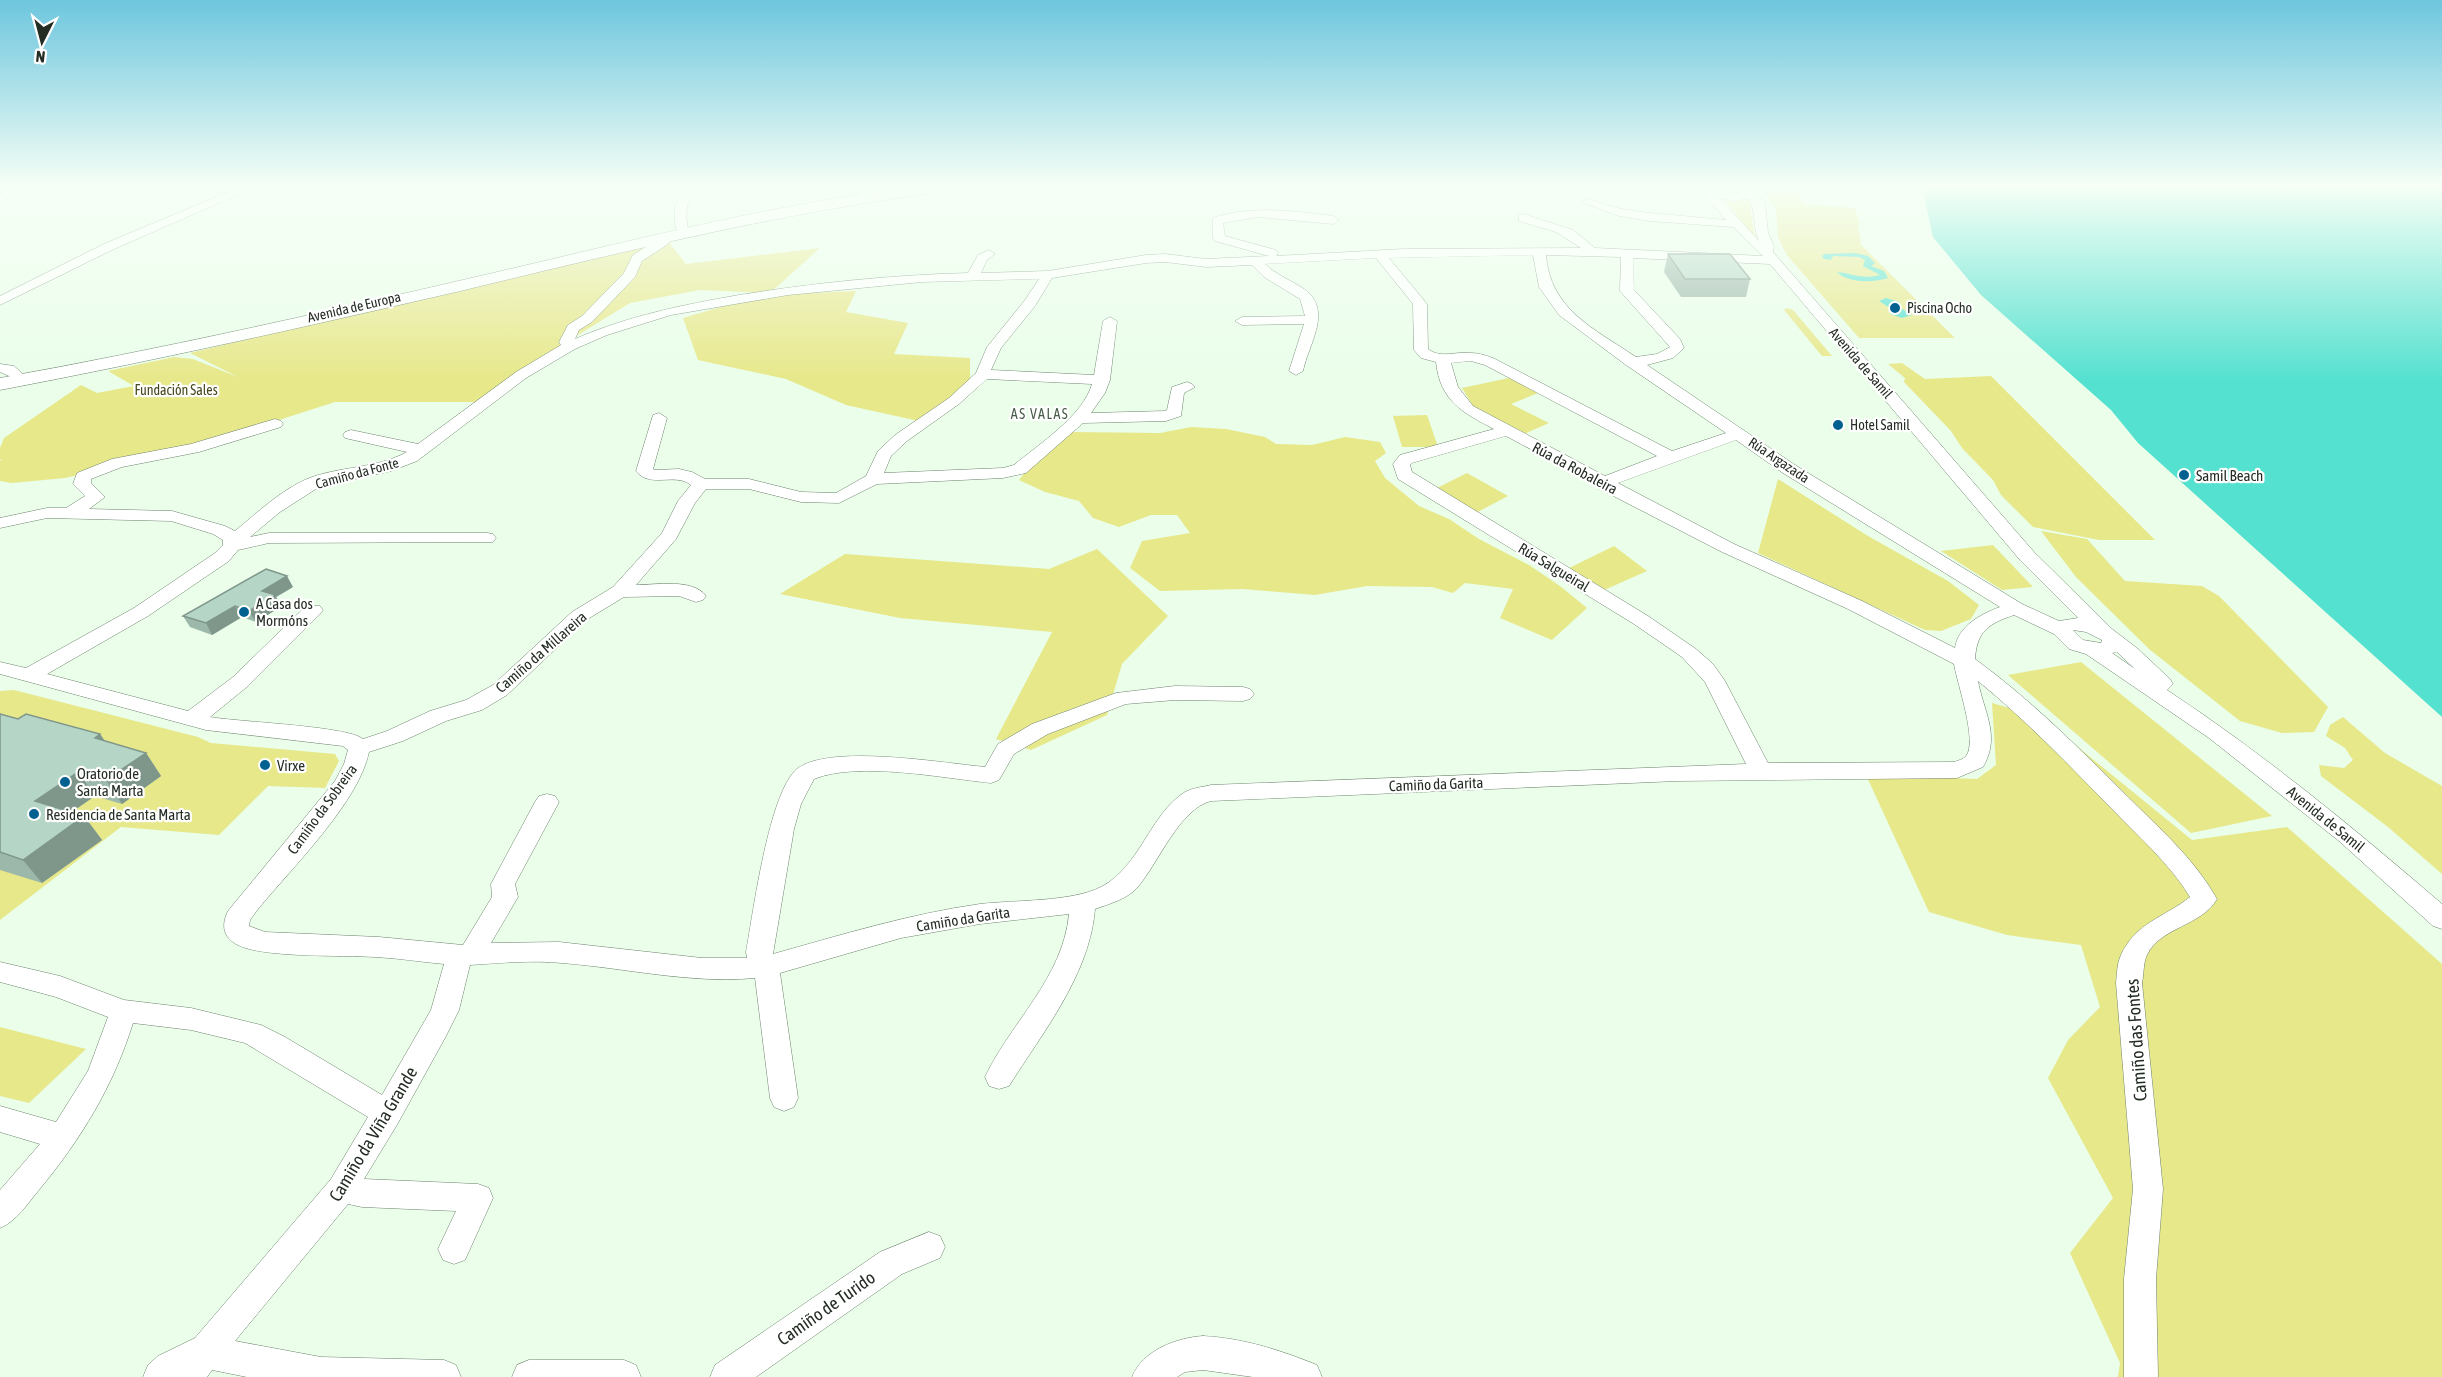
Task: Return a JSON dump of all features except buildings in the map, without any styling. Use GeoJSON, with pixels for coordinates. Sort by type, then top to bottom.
{"type":"FeatureCollection","features":[{"type":"Feature","properties":{"kind":"main road","name":"Avenida de Europa"},"geometry":{"type":"LineString","coordinates":[[0,382],[18,376],[266,327],[588,251]]}},
{"type":"Feature","properties":{"kind":"main road","name":"Avenida de Europa"},"geometry":{"type":"LineString","coordinates":[[0,382],[315,320],[603,251]]}},
{"type":"Feature","properties":{"kind":"street"},"geometry":{"type":"LineString","coordinates":[[0,301],[99,251]]}},
{"type":"Feature","properties":{"kind":"street"},"geometry":{"type":"LineString","coordinates":[[570,346],[566,342],[573,328],[587,319],[630,274],[634,260],[648,251]]}},
{"type":"Feature","properties":{"kind":"street"},"geometry":{"type":"LineString","coordinates":[[1267,251],[1283,258]]}},
{"type":"Feature","properties":{"kind":"street","name":"Camiño da Fonte"},"geometry":{"type":"LineString","coordinates":[[11,673],[141,612],[222,557],[232,542],[274,508],[313,483],[401,462],[422,450],[521,375],[570,346],[602,332],[687,306],[788,291],[848,287],[896,280],[1048,275],[1146,259],[1165,258],[1206,263],[1283,258],[1499,251]]}},
{"type":"Feature","properties":{"kind":"street","name":"Rúa Argazada"},"geometry":{"type":"LineString","coordinates":[[1539,251],[1541,278],[1545,290],[1558,308],[1631,362],[1794,472],[1936,557],[2015,608],[2064,627]]}},
{"type":"Feature","properties":{"kind":"street","name":"Camiño da Fonte"},"geometry":{"type":"LineString","coordinates":[[1572,251],[1627,255],[1771,256]]}},
{"type":"Feature","properties":{"kind":"street","name":"Avenida de Samil"},"geometry":{"type":"LineString","coordinates":[[1764,251],[1771,256],[2027,556],[2108,635],[2205,724],[2347,835],[2442,919]]}},
{"type":"Feature","properties":{"kind":"street","name":"Avenida de Samil"},"geometry":{"type":"LineString","coordinates":[[1770,251],[1771,256]]}},
{"type":"Feature","properties":{"kind":"street"},"geometry":{"type":"LineString","coordinates":[[972,277],[982,258],[989,254]]}},
{"type":"Feature","properties":{"kind":"street"},"geometry":{"type":"LineString","coordinates":[[1380,255],[1420,304],[1421,350],[1425,354],[1443,360],[1473,357],[1490,362],[1671,457]]}},
{"type":"Feature","properties":{"kind":"street"},"geometry":{"type":"LineString","coordinates":[[1627,255],[1628,291],[1670,337],[1677,348],[1673,353],[1660,357],[1631,362]]}},
{"type":"Feature","properties":{"kind":"street"},"geometry":{"type":"LineString","coordinates":[[1255,260],[1272,279],[1305,296],[1309,302],[1312,320],[1309,336],[1297,359],[1296,371]]}},
{"type":"Feature","properties":{"kind":"street"},"geometry":{"type":"LineString","coordinates":[[873,480],[884,454],[901,438],[954,401],[983,374],[989,355],[1029,305],[1048,275]]}},
{"type":"Feature","properties":{"kind":"street"},"geometry":{"type":"LineString","coordinates":[[1242,321],[1312,320]]}},
{"type":"Feature","properties":{"kind":"street"},"geometry":{"type":"LineString","coordinates":[[658,418],[644,471],[650,474],[685,474],[701,485],[749,484],[829,500],[848,495],[873,480],[1002,473],[1020,469],[1079,418],[1097,393],[1102,380],[1110,321]]}},
{"type":"Feature","properties":{"kind":"street","name":"Rúa da Robaleira"},"geometry":{"type":"LineString","coordinates":[[1443,360],[1443,369],[1460,403],[1506,431],[1728,548],[1855,605],[1962,660]]}},
{"type":"Feature","properties":{"kind":"street"},"geometry":{"type":"LineString","coordinates":[[0,368],[9,369],[18,376]]}},
{"type":"Feature","properties":{"kind":"street"},"geometry":{"type":"LineString","coordinates":[[983,374],[1102,380]]}},
{"type":"Feature","properties":{"kind":"street"},"geometry":{"type":"LineString","coordinates":[[1079,418],[1166,416],[1175,413],[1177,390],[1187,387]]}},
{"type":"Feature","properties":{"kind":"street"},"geometry":{"type":"LineString","coordinates":[[70,513],[96,497],[82,484],[83,477],[93,471],[146,457],[180,452],[275,424]]}},
{"type":"Feature","properties":{"kind":"street","name":"Rúa Salgueiral"},"geometry":{"type":"LineString","coordinates":[[1506,431],[1406,459],[1401,464],[1404,475],[1641,620],[1689,654],[1706,669],[1715,681],[1761,771]]}},
{"type":"Feature","properties":{"kind":"street"},"geometry":{"type":"LineString","coordinates":[[1602,483],[1739,434]]}},
{"type":"Feature","properties":{"kind":"street"},"geometry":{"type":"LineString","coordinates":[[351,435],[422,450]]}},
{"type":"Feature","properties":{"kind":"street","name":"Camiño da Millareira"},"geometry":{"type":"LineString","coordinates":[[359,748],[395,736],[438,716],[474,705],[500,690],[579,616],[620,591],[670,535],[687,501],[701,485]]}},
{"type":"Feature","properties":{"kind":"street"},"geometry":{"type":"LineString","coordinates":[[3,523],[47,513],[184,517],[219,530],[232,542]]}},
{"type":"Feature","properties":{"kind":"street","name":"Camiño da Fonte"},"geometry":{"type":"LineString","coordinates":[[232,542],[269,538],[487,538]]}},
{"type":"Feature","properties":{"kind":"street","name":"Avenida de Samil"},"geometry":{"type":"LineString","coordinates":[[2027,556],[2066,615],[2064,627],[2071,642],[2093,650],[2205,724]]}},
{"type":"Feature","properties":{"kind":"street"},"geometry":{"type":"LineString","coordinates":[[620,591],[681,590],[696,596]]}},
{"type":"Feature","properties":{"kind":"street"},"geometry":{"type":"LineString","coordinates":[[1962,660],[1964,646],[1976,627],[1990,618],[2015,608]]}},
{"type":"Feature","properties":{"kind":"street"},"geometry":{"type":"LineString","coordinates":[[192,719],[230,692],[261,664],[313,610]]}},
{"type":"Feature","properties":{"kind":"street"},"geometry":{"type":"LineString","coordinates":[[2064,627],[2088,624],[2108,635],[2111,647],[2093,650]]}},
{"type":"Feature","properties":{"kind":"street","name":"Camiño da Garita"},"geometry":{"type":"LineString","coordinates":[[465,955],[559,952],[702,968],[762,967],[901,928],[980,914],[1083,903],[1109,894],[1126,883],[1180,809],[1194,797],[1211,793],[1761,771],[1957,770],[1970,767],[1979,758],[1982,742],[1962,660]]}},
{"type":"Feature","properties":{"kind":"street","name":"Camiño das Fontes"},"geometry":{"type":"LineString","coordinates":[[1962,660],[2041,724],[2159,843],[2197,886],[2204,899],[2197,907],[2143,939],[2134,955],[2129,983],[2148,1189],[2140,1279],[2141,1377]]}},
{"type":"Feature","properties":{"kind":"street","name":"Camiño da Sobreira"},"geometry":{"type":"LineString","coordinates":[[11,673],[234,728],[350,740],[359,748],[358,762],[348,779],[237,918],[236,930],[246,938],[265,942],[380,947],[465,955]]}},
{"type":"Feature","properties":{"kind":"street"},"geometry":{"type":"LineString","coordinates":[[784,1098],[768,976],[762,967],[759,952],[787,808],[804,775],[815,769],[848,764],[991,775],[1006,749],[1031,734],[1122,698],[1166,693],[1243,694]]}},
{"type":"Feature","properties":{"kind":"street"},"geometry":{"type":"LineString","coordinates":[[465,955],[505,897],[503,884],[547,802]]}},
{"type":"Feature","properties":{"kind":"street"},"geometry":{"type":"LineString","coordinates":[[999,1077],[1071,958],[1084,920],[1083,903]]}},
{"type":"Feature","properties":{"kind":"street","name":"Camiño da Viña Grande"},"geometry":{"type":"LineString","coordinates":[[195,1365],[342,1189],[388,1114],[444,1010],[465,955]]}},
{"type":"Feature","properties":{"kind":"street"},"geometry":{"type":"LineString","coordinates":[[0,972],[60,987],[123,1011],[191,1019],[251,1033],[275,1045],[388,1114]]}},
{"type":"Feature","properties":{"kind":"street"},"geometry":{"type":"LineString","coordinates":[[0,1213],[62,1137],[100,1077],[123,1011]]}},
{"type":"Feature","properties":{"kind":"street"},"geometry":{"type":"LineString","coordinates":[[0,1119],[62,1137]]}},
{"type":"Feature","properties":{"kind":"street"},"geometry":{"type":"LineString","coordinates":[[342,1189],[362,1193],[478,1198],[454,1249]]}},
{"type":"Feature","properties":{"kind":"street","name":"Camiño de Turido"},"geometry":{"type":"LineString","coordinates":[[727,1377],[891,1263],[929,1247]]}},
{"type":"Feature","properties":{"kind":"street"},"geometry":{"type":"LineString","coordinates":[[1149,1377],[1167,1362],[1190,1354],[1229,1355],[1279,1367],[1305,1377]]}},
{"type":"Feature","properties":{"kind":"street"},"geometry":{"type":"LineString","coordinates":[[160,1377],[167,1368],[186,1357],[195,1365],[321,1374],[444,1377]]}},
{"type":"Feature","properties":{"kind":"street"},"geometry":{"type":"LineString","coordinates":[[529,1377],[624,1377]]}},
{"type":"Feature","properties":{"kind":"green space","name":"Fundación Sales"},"geometry":{"type":"Polygon","coordinates":[[[614,251],[676,251],[686,264],[793,251],[816,251],[770,293],[700,290],[630,303],[555,349],[480,402],[335,402],[186,450],[65,478],[12,483],[0,481],[0,461],[3,459],[0,460],[0,448],[4,438],[81,385],[97,393],[134,386],[108,371],[174,357],[193,359],[238,377],[190,353],[614,251]]]}},
{"type":"Feature","properties":{"kind":"green space"},"geometry":{"type":"Polygon","coordinates":[[[1785,251],[1867,251],[1955,338],[1859,338],[1785,251]]]}},
{"type":"Feature","properties":{"kind":"green space"},"geometry":{"type":"Polygon","coordinates":[[[856,291],[846,312],[908,323],[894,354],[970,358],[970,388],[923,422],[846,405],[786,379],[698,360],[683,318],[761,295],[856,291]]]}},
{"type":"Feature","properties":{"kind":"green space"},"geometry":{"type":"Polygon","coordinates":[[[1787,308],[1793,310],[1832,356],[1822,356],[1784,310],[1787,308]]]}},
{"type":"Feature","properties":{"kind":"green space"},"geometry":{"type":"Polygon","coordinates":[[[1902,363],[1925,379],[1991,376],[2155,540],[2099,540],[2033,527],[2001,495],[1993,480],[1962,448],[1951,431],[1904,382],[1905,378],[1888,364],[1902,363]]]}},
{"type":"Feature","properties":{"kind":"green space"},"geometry":{"type":"Polygon","coordinates":[[[1509,378],[1538,393],[1511,404],[1549,423],[1524,434],[1473,406],[1462,388],[1509,378]]]}},
{"type":"Feature","properties":{"kind":"green space"},"geometry":{"type":"Polygon","coordinates":[[[1427,415],[1438,447],[1402,447],[1393,416],[1427,415]]]}},
{"type":"Feature","properties":{"kind":"green space"},"geometry":{"type":"Polygon","coordinates":[[[1191,427],[1226,429],[1265,437],[1276,444],[1312,445],[1345,437],[1380,442],[1386,453],[1375,461],[1385,478],[1419,506],[1449,519],[1479,539],[1529,565],[1587,608],[1552,640],[1500,618],[1513,589],[1465,583],[1453,593],[1432,587],[1367,586],[1315,595],[1243,589],[1160,591],[1130,568],[1142,541],[1190,533],[1177,515],[1151,515],[1119,527],[1093,518],[1079,501],[1045,492],[1019,480],[1035,460],[1069,432],[1160,433],[1191,427]]]}},
{"type":"Feature","properties":{"kind":"green space"},"geometry":{"type":"Polygon","coordinates":[[[1467,473],[1508,496],[1474,514],[1433,490],[1467,473]]]}},
{"type":"Feature","properties":{"kind":"green space"},"geometry":{"type":"Polygon","coordinates":[[[1778,479],[1868,536],[1948,581],[1979,605],[1971,619],[1941,631],[1925,630],[1758,553],[1778,479]]]}},
{"type":"Feature","properties":{"kind":"green space"},"geometry":{"type":"Polygon","coordinates":[[[2041,531],[2087,539],[2125,581],[2202,586],[2219,596],[2328,707],[2314,732],[2282,733],[2240,721],[2149,649],[2076,577],[2041,531]]]}},
{"type":"Feature","properties":{"kind":"green space"},"geometry":{"type":"Polygon","coordinates":[[[1993,545],[2033,587],[2002,590],[1941,551],[1993,545]]]}},
{"type":"Feature","properties":{"kind":"green space"},"geometry":{"type":"Polygon","coordinates":[[[1614,546],[1647,571],[1602,591],[1565,570],[1614,546]]]}},
{"type":"Feature","properties":{"kind":"green space"},"geometry":{"type":"Polygon","coordinates":[[[1097,549],[1168,616],[1122,664],[1107,715],[1031,750],[996,739],[1052,632],[900,618],[780,594],[845,554],[1049,569],[1097,549]]]}},
{"type":"Feature","properties":{"kind":"green space"},"geometry":{"type":"Polygon","coordinates":[[[2081,662],[2272,816],[2191,833],[2008,675],[2081,662]]]}},
{"type":"Feature","properties":{"kind":"green space"},"geometry":{"type":"Polygon","coordinates":[[[14,690],[198,737],[211,743],[335,754],[339,761],[325,788],[268,786],[219,835],[121,827],[0,920],[0,691],[14,690]]]}},
{"type":"Feature","properties":{"kind":"green space"},"geometry":{"type":"Polygon","coordinates":[[[1992,703],[2041,717],[2192,840],[2287,827],[2442,964],[2442,1377],[2118,1377],[2120,1363],[2070,1253],[2113,1198],[2048,1078],[2068,1040],[2100,1007],[2081,945],[2007,935],[1929,912],[1866,775],[1977,779],[1996,765],[1992,703]]]}},
{"type":"Feature","properties":{"kind":"green space"},"geometry":{"type":"Polygon","coordinates":[[[2343,717],[2385,753],[2442,786],[2442,874],[2388,827],[2321,776],[2319,765],[2344,768],[2353,760],[2345,748],[2326,736],[2330,725],[2343,717]]]}},
{"type":"Feature","properties":{"kind":"green space"},"geometry":{"type":"Polygon","coordinates":[[[0,1027],[86,1049],[29,1103],[0,1096],[0,1027]]]}},
{"type":"Feature","properties":{"kind":"water"},"geometry":{"type":"Polygon","coordinates":[[[1945,251],[2442,251],[2442,717],[2138,443],[2111,410],[1981,295],[1945,251]]]}},
{"type":"Feature","properties":{"kind":"water"},"geometry":{"type":"Polygon","coordinates":[[[1855,253],[1868,256],[1875,263],[1871,266],[1884,271],[1888,278],[1868,281],[1841,276],[1837,272],[1862,277],[1880,275],[1863,266],[1865,260],[1859,257],[1834,256],[1832,260],[1824,259],[1822,256],[1855,253]]]}},
{"type":"Feature","properties":{"kind":"water","name":"Piscina Ocho"},"geometry":{"type":"Polygon","coordinates":[[[1886,298],[1900,302],[1899,307],[1912,315],[1902,318],[1890,314],[1890,308],[1879,301],[1886,298]]]}},
{"type":"Feature","properties":{"kind":"place","name":"Piscina Ocho"},"geometry":{"type":"Point","coordinates":[1895,308]}},
{"type":"Feature","properties":{"kind":"place","name":"Hotel Samil"},"geometry":{"type":"Point","coordinates":[1838,425]}},
{"type":"Feature","properties":{"kind":"place","name":"Samil Beach"},"geometry":{"type":"Point","coordinates":[2184,475]}},
{"type":"Feature","properties":{"kind":"place","name":"A Casa dos Mormóns"},"geometry":{"type":"Point","coordinates":[244,612]}},
{"type":"Feature","properties":{"kind":"place","name":"Virxe"},"geometry":{"type":"Point","coordinates":[265,765]}},
{"type":"Feature","properties":{"kind":"place","name":"Oratorio de Santa Marta"},"geometry":{"type":"Point","coordinates":[65,782]}},
{"type":"Feature","properties":{"kind":"place","name":"Residencia de Santa Marta"},"geometry":{"type":"Point","coordinates":[34,814]}},
{"type":"Feature","properties":{"kind":"district","name":"AS VALAS"},"geometry":{"type":"Point","coordinates":[1040,414]}}]}
